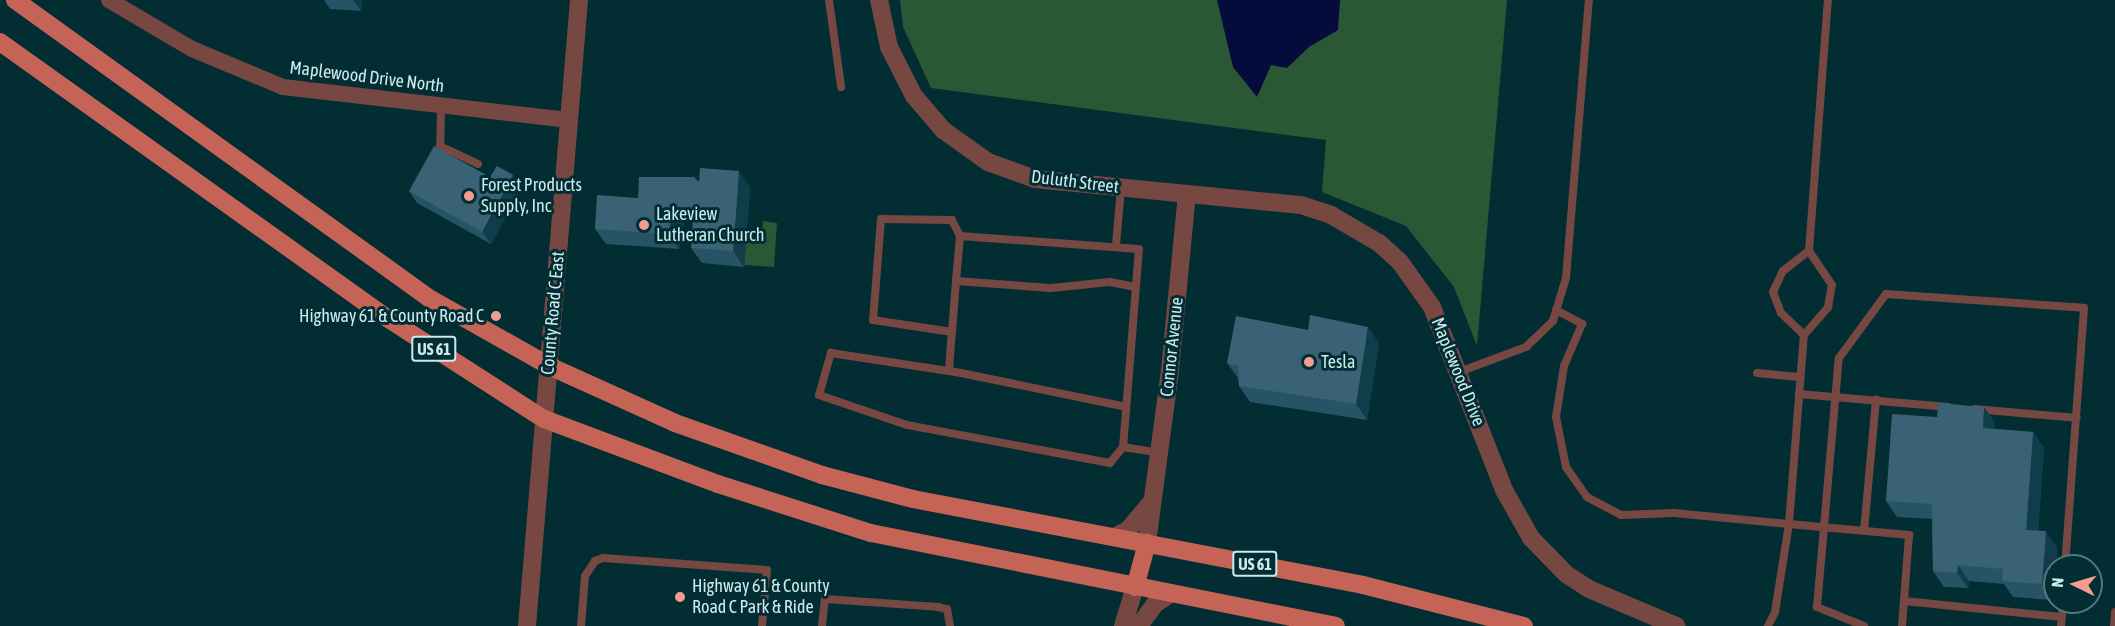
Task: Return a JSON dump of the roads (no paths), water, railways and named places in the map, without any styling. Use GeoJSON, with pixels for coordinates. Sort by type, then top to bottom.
{"type":"FeatureCollection","features":[{"type":"Feature","properties":{"kind":"main road","name":"US 61"},"geometry":{"type":"LineString","coordinates":[[15,0],[429,298],[549,366],[675,423],[822,475],[913,499],[1363,585],[1524,626]]}},
{"type":"Feature","properties":{"kind":"main road","name":"US 61"},"geometry":{"type":"LineString","coordinates":[[0,42],[387,318],[544,419],[718,484],[871,533],[1336,626]]}},
{"type":"Feature","properties":{"kind":"main road","name":"Connor Avenue"},"geometry":{"type":"LineString","coordinates":[[1135,587],[1147,543]]}},
{"type":"Feature","properties":{"kind":"street","name":"Maplewood Drive North"},"geometry":{"type":"LineString","coordinates":[[109,0],[192,49],[237,71],[283,87],[568,120]]}},
{"type":"Feature","properties":{"kind":"street","name":"County Road C East"},"geometry":{"type":"LineString","coordinates":[[527,626],[579,0]]}},
{"type":"Feature","properties":{"kind":"street","name":"Duluth Street"},"geometry":{"type":"LineString","coordinates":[[879,0],[889,47],[905,81],[932,119],[965,148],[988,162],[1035,179],[1187,194]]}},
{"type":"Feature","properties":{"kind":"street","name":"Maplewood Drive"},"geometry":{"type":"LineString","coordinates":[[1187,194],[1301,205],[1356,228],[1400,262],[1432,307],[1504,490],[1538,547],[1589,589],[1676,626]]}},
{"type":"Feature","properties":{"kind":"street","name":"Connor Avenue"},"geometry":{"type":"LineString","coordinates":[[1147,543],[1154,499],[1187,194]]}},
{"type":"Feature","properties":{"kind":"street"},"geometry":{"type":"LineString","coordinates":[[1114,537],[1141,518],[1154,499]]}},
{"type":"Feature","properties":{"kind":"street"},"geometry":{"type":"LineString","coordinates":[[1123,626],[1135,587]]}},
{"type":"Feature","properties":{"kind":"street"},"geometry":{"type":"LineString","coordinates":[[1139,626],[1155,604],[1170,594]]}},
{"type":"Feature","properties":{"kind":"lane"},"geometry":{"type":"LineString","coordinates":[[830,0],[840,87]]}},
{"type":"Feature","properties":{"kind":"lane"},"geometry":{"type":"LineString","coordinates":[[1459,372],[1526,347],[1553,321],[1566,278],[1589,0]]}},
{"type":"Feature","properties":{"kind":"lane"},"geometry":{"type":"LineString","coordinates":[[1768,626],[1775,612],[1789,524],[1804,335],[1828,307],[1832,285],[1809,251],[1828,0]]}},
{"type":"Feature","properties":{"kind":"lane"},"geometry":{"type":"LineString","coordinates":[[441,107],[440,146],[478,164]]}},
{"type":"Feature","properties":{"kind":"lane"},"geometry":{"type":"LineString","coordinates":[[1116,245],[1121,188]]}},
{"type":"Feature","properties":{"kind":"lane"},"geometry":{"type":"LineString","coordinates":[[949,371],[960,236],[952,220],[881,219],[873,321],[952,332]]}},
{"type":"Feature","properties":{"kind":"lane"},"geometry":{"type":"LineString","coordinates":[[960,236],[1116,245],[1139,249],[1123,447],[1110,463],[907,425],[819,395],[831,353],[949,371],[1126,407]]}},
{"type":"Feature","properties":{"kind":"lane"},"geometry":{"type":"LineString","coordinates":[[1804,335],[1781,313],[1773,292],[1783,271],[1809,251]]}},
{"type":"Feature","properties":{"kind":"lane"},"geometry":{"type":"LineString","coordinates":[[957,280],[1051,288],[1110,282],[1136,287]]}},
{"type":"Feature","properties":{"kind":"lane"},"geometry":{"type":"LineString","coordinates":[[1863,626],[1817,607],[1833,397],[1839,358],[1886,294],[2084,308],[2066,554]]}},
{"type":"Feature","properties":{"kind":"lane"},"geometry":{"type":"LineString","coordinates":[[1556,310],[1582,324],[1564,366],[1556,417],[1566,467],[1587,497],[1621,515],[1674,513],[1909,535],[1902,626]]}},
{"type":"Feature","properties":{"kind":"lane"},"geometry":{"type":"LineString","coordinates":[[1757,373],[1800,376]]}},
{"type":"Feature","properties":{"kind":"lane"},"geometry":{"type":"LineString","coordinates":[[1799,394],[2076,418]]}},
{"type":"Feature","properties":{"kind":"lane"},"geometry":{"type":"LineString","coordinates":[[1864,531],[1876,400]]}},
{"type":"Feature","properties":{"kind":"lane"},"geometry":{"type":"LineString","coordinates":[[1123,447],[1159,453]]}},
{"type":"Feature","properties":{"kind":"lane"},"geometry":{"type":"LineString","coordinates":[[581,626],[585,576],[595,561],[603,558],[767,570],[762,626]]}},
{"type":"Feature","properties":{"kind":"lane"},"geometry":{"type":"LineString","coordinates":[[822,626],[825,599],[938,607],[947,609],[950,626]]}},
{"type":"Feature","properties":{"kind":"lane"},"geometry":{"type":"LineString","coordinates":[[1904,601],[2061,622]]}},
{"type":"Feature","properties":{"kind":"lane"},"geometry":{"type":"LineString","coordinates":[[2114,626],[2115,612]]}},
{"type":"Feature","properties":{"kind":"place","name":"Forest Products Supply, Inc"},"geometry":{"type":"Point","coordinates":[469,196]}},
{"type":"Feature","properties":{"kind":"place","name":"Lakeview Lutheran Church"},"geometry":{"type":"Point","coordinates":[644,225]}},
{"type":"Feature","properties":{"kind":"place","name":"Highway 61 & County Road C"},"geometry":{"type":"Point","coordinates":[496,316]}},
{"type":"Feature","properties":{"kind":"place","name":"Tesla"},"geometry":{"type":"Point","coordinates":[1309,362]}},
{"type":"Feature","properties":{"kind":"place","name":"Highway 61 & County Road C Park & Ride"},"geometry":{"type":"Point","coordinates":[680,597]}}]}
